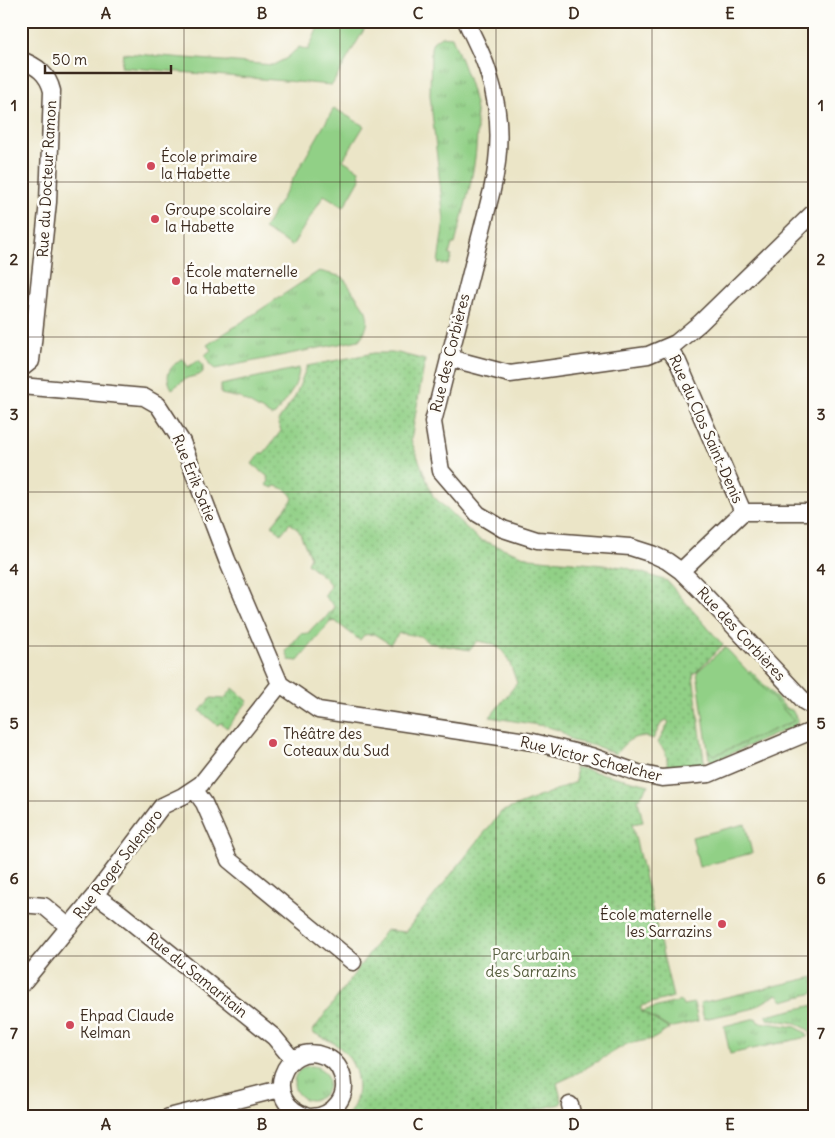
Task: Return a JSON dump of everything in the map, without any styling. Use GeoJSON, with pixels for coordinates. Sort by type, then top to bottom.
{"type":"FeatureCollection","features":[{"type":"Feature","properties":{"kind":"street","name":"Rue des Corbières"},"geometry":{"type":"LineString","coordinates":[[466,21],[489,74],[494,96],[498,132],[497,162],[432,422],[441,471],[478,514],[503,529],[538,540],[630,547],[660,558],[681,571],[805,702],[814,707]]}},
{"type":"Feature","properties":{"kind":"street","name":"Rue du Docteur Ramon"},"geometry":{"type":"LineString","coordinates":[[21,60],[32,64],[43,72],[50,81],[52,91],[48,202],[26,365]]}},
{"type":"Feature","properties":{"kind":"street"},"geometry":{"type":"LineString","coordinates":[[449,358],[510,374],[648,355],[668,347],[700,323],[814,212]]}},
{"type":"Feature","properties":{"kind":"street","name":"Rue du Clos Saint-Denis"},"geometry":{"type":"LineString","coordinates":[[668,347],[678,362],[743,512]]}},
{"type":"Feature","properties":{"kind":"street"},"geometry":{"type":"LineString","coordinates":[[26,365],[57,389]]}},
{"type":"Feature","properties":{"kind":"street","name":"Rue Erik Satie"},"geometry":{"type":"LineString","coordinates":[[21,386],[144,397],[158,405],[182,442],[227,560],[280,684]]}},
{"type":"Feature","properties":{"kind":"street"},"geometry":{"type":"LineString","coordinates":[[681,571],[743,512],[814,512]]}},
{"type":"Feature","properties":{"kind":"street","name":"Rue Victor Schœlcher"},"geometry":{"type":"LineString","coordinates":[[280,684],[318,710],[533,742],[591,756],[638,773],[662,778],[694,777],[709,774],[814,730]]}},
{"type":"Feature","properties":{"kind":"street","name":"Rue Roger Salengro"},"geometry":{"type":"LineString","coordinates":[[21,986],[95,895],[162,806],[183,796],[201,784],[280,684]]}},
{"type":"Feature","properties":{"kind":"street"},"geometry":{"type":"LineString","coordinates":[[194,789],[204,803],[229,860],[353,962]]}},
{"type":"Feature","properties":{"kind":"street","name":"Rue du Samaritain"},"geometry":{"type":"LineString","coordinates":[[95,895],[119,912],[274,1037],[293,1060]]}},
{"type":"Feature","properties":{"kind":"street"},"geometry":{"type":"LineString","coordinates":[[21,904],[44,906],[69,927]]}},
{"type":"Feature","properties":{"kind":"street"},"geometry":{"type":"LineString","coordinates":[[308,1117],[298,1114],[290,1108],[280,1090],[281,1078],[285,1068],[302,1055],[312,1054],[322,1055],[332,1060],[339,1067],[344,1087],[342,1097],[336,1106],[328,1113],[319,1117],[312,1117]]}},
{"type":"Feature","properties":{"kind":"street"},"geometry":{"type":"LineString","coordinates":[[169,1117],[280,1090]]}},
{"type":"Feature","properties":{"kind":"green space"},"geometry":{"type":"Polygon","coordinates":[[[314,21],[369,21],[332,85],[121,67],[123,53],[273,65],[287,58],[299,47],[308,50],[319,25],[314,21]]]}},
{"type":"Feature","properties":{"kind":"green space"},"geometry":{"type":"Polygon","coordinates":[[[441,36],[452,37],[463,64],[476,111],[477,128],[472,178],[455,244],[452,244],[449,255],[452,256],[448,265],[438,263],[444,220],[430,95],[431,48],[433,42],[441,36]]]}},
{"type":"Feature","properties":{"kind":"green space"},"geometry":{"type":"Polygon","coordinates":[[[334,108],[364,126],[343,160],[359,170],[360,179],[344,207],[324,195],[292,246],[264,229],[334,108]]]}},
{"type":"Feature","properties":{"kind":"green space"},"geometry":{"type":"Polygon","coordinates":[[[319,271],[343,277],[366,311],[367,327],[359,340],[215,369],[210,365],[205,355],[211,350],[207,345],[319,271]]]}},
{"type":"Feature","properties":{"kind":"green space"},"geometry":{"type":"Polygon","coordinates":[[[374,353],[398,353],[425,360],[411,440],[433,496],[478,539],[530,558],[624,567],[667,581],[723,645],[693,675],[703,764],[690,767],[667,768],[666,754],[658,743],[669,722],[666,720],[662,722],[653,739],[637,737],[632,739],[623,745],[616,754],[596,746],[573,741],[559,730],[490,717],[517,683],[508,660],[500,649],[494,645],[477,641],[470,650],[429,643],[420,636],[399,633],[390,644],[374,634],[364,635],[360,640],[335,621],[330,621],[334,606],[324,596],[331,586],[326,579],[307,563],[310,557],[299,531],[290,523],[281,534],[272,525],[293,499],[292,496],[283,488],[274,486],[273,488],[266,485],[269,481],[267,476],[252,464],[260,453],[264,453],[281,431],[278,421],[295,397],[307,366],[374,353]]]}},
{"type":"Feature","properties":{"kind":"green space"},"geometry":{"type":"Polygon","coordinates":[[[183,359],[188,367],[199,360],[203,366],[203,372],[187,378],[172,389],[168,380],[169,372],[183,359]]]}},
{"type":"Feature","properties":{"kind":"green space"},"geometry":{"type":"Polygon","coordinates":[[[299,368],[297,381],[291,393],[275,415],[272,416],[240,398],[221,394],[221,385],[299,368]]]}},
{"type":"Feature","properties":{"kind":"green space"},"geometry":{"type":"Polygon","coordinates":[[[334,607],[367,618],[330,622],[298,661],[289,660],[286,651],[300,634],[308,633],[315,625],[323,621],[334,607]]]}},
{"type":"Feature","properties":{"kind":"green space"},"geometry":{"type":"Polygon","coordinates":[[[725,647],[794,721],[715,755],[708,751],[697,672],[725,647]]]}},
{"type":"Feature","properties":{"kind":"green space"},"geometry":{"type":"Polygon","coordinates":[[[750,670],[787,709],[792,710],[798,721],[794,726],[712,762],[708,751],[715,755],[794,721],[748,672],[750,670]]]}},
{"type":"Feature","properties":{"kind":"green space"},"geometry":{"type":"Polygon","coordinates":[[[233,688],[248,701],[227,728],[221,723],[217,725],[200,711],[211,698],[224,699],[233,688]]]}},
{"type":"Feature","properties":{"kind":"green space","name":"Parc urbain des Sarrazins"},"geometry":{"type":"Polygon","coordinates":[[[575,767],[649,785],[638,800],[643,822],[632,824],[673,997],[641,1006],[641,1011],[669,1029],[653,1039],[627,1044],[557,1083],[562,1102],[560,1104],[507,1117],[346,1117],[352,1109],[358,1091],[358,1081],[352,1062],[339,1047],[312,1032],[386,930],[405,932],[501,812],[576,782],[575,767]]]}},
{"type":"Feature","properties":{"kind":"green space"},"geometry":{"type":"Polygon","coordinates":[[[745,824],[752,853],[699,867],[692,837],[745,824]]]}},
{"type":"Feature","properties":{"kind":"green space"},"geometry":{"type":"Polygon","coordinates":[[[814,977],[814,993],[783,1001],[778,994],[751,1009],[704,1019],[700,1003],[814,977]]]}},
{"type":"Feature","properties":{"kind":"green space"},"geometry":{"type":"Polygon","coordinates":[[[681,1001],[683,1005],[694,1003],[698,1021],[669,1028],[642,1011],[681,1001]]]}},
{"type":"Feature","properties":{"kind":"green space"},"geometry":{"type":"Polygon","coordinates":[[[814,1005],[814,1035],[811,1036],[810,1031],[797,1023],[767,1019],[766,1016],[814,1005]]]}},
{"type":"Feature","properties":{"kind":"green space"},"geometry":{"type":"Polygon","coordinates":[[[756,1018],[758,1022],[796,1027],[806,1033],[807,1037],[730,1054],[724,1026],[756,1018]]]}},
{"type":"Feature","properties":{"kind":"green space"},"geometry":{"type":"Polygon","coordinates":[[[311,1066],[318,1067],[323,1071],[327,1076],[327,1090],[323,1095],[318,1099],[311,1100],[304,1099],[299,1095],[295,1090],[294,1083],[295,1076],[299,1071],[304,1067],[311,1066]]]}},
{"type":"Feature","properties":{"kind":"place","name":"École primaire la Habette"},"geometry":{"type":"Point","coordinates":[151,166]}},
{"type":"Feature","properties":{"kind":"place","name":"Groupe scolaire la Habette"},"geometry":{"type":"Point","coordinates":[155,219]}},
{"type":"Feature","properties":{"kind":"place","name":"École maternelle la Habette"},"geometry":{"type":"Point","coordinates":[176,281]}},
{"type":"Feature","properties":{"kind":"place","name":"Théâtre des Coteaux du Sud"},"geometry":{"type":"Point","coordinates":[273,743]}},
{"type":"Feature","properties":{"kind":"place","name":"École maternelle les Sarrazins"},"geometry":{"type":"Point","coordinates":[722,924]}},
{"type":"Feature","properties":{"kind":"place","name":"Ehpad Claude Kelman"},"geometry":{"type":"Point","coordinates":[70,1025]}}]}
